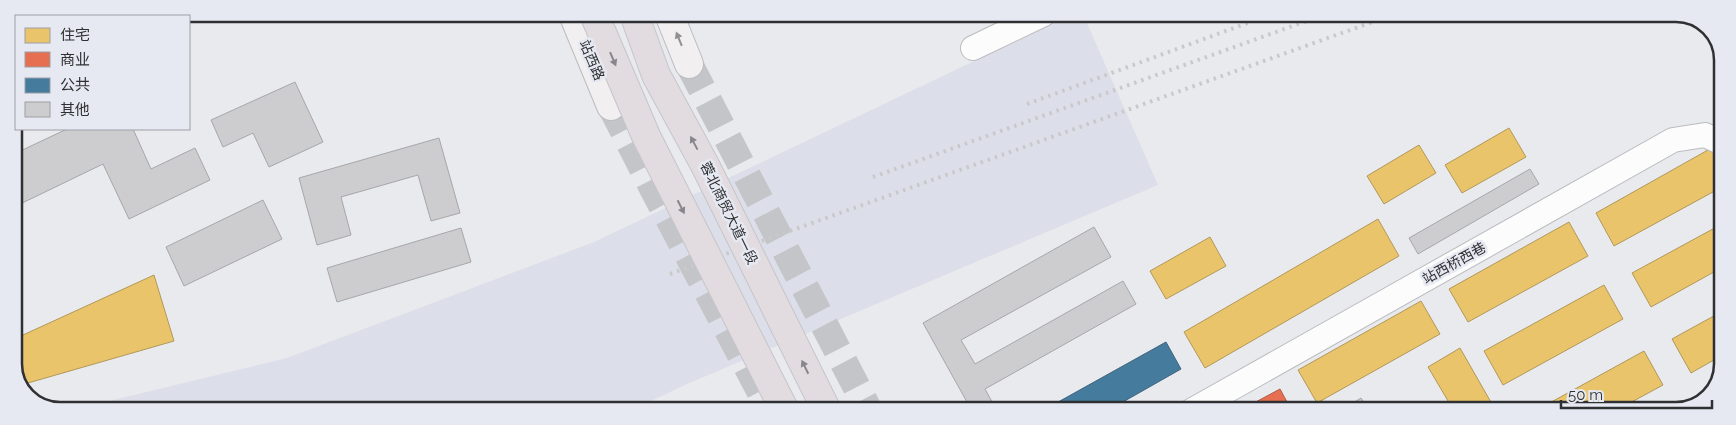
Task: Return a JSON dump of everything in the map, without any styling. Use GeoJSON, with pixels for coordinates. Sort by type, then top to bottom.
{"type":"FeatureCollection","features":[{"type":"Feature","properties":{"kind":"highway"},"geometry":{"type":"LineString","coordinates":[[598,23],[646,136],[781,402]]}},
{"type":"Feature","properties":{"kind":"highway","name":"蓉北商贸大道一段"},"geometry":{"type":"LineString","coordinates":[[637,23],[656,75],[706,167],[823,402]]}},
{"type":"Feature","properties":{"kind":"main road","name":"站西路"},"geometry":{"type":"LineString","coordinates":[[577,23],[611,106]]}},
{"type":"Feature","properties":{"kind":"main road"},"geometry":{"type":"LineString","coordinates":[[673,23],[689,64]]}},
{"type":"Feature","properties":{"kind":"street"},"geometry":{"type":"LineString","coordinates":[[973,48],[1025,23]]}},
{"type":"Feature","properties":{"kind":"street","name":"站西桥西巷"},"geometry":{"type":"LineString","coordinates":[[1207,402],[1673,140],[1705,135],[1713,139]]}},
{"type":"Feature","properties":{"kind":"shaded area"},"geometry":{"type":"Polygon","coordinates":[[[1054,23],[1087,23],[1158,185],[687,384],[649,402],[105,402],[287,358],[594,242],[1054,23]]]}},
{"type":"Feature","properties":{"kind":"building: 住宅"},"geometry":{"type":"Polygon","coordinates":[[[1509,128],[1526,157],[1462,193],[1445,165],[1509,128]]]}},
{"type":"Feature","properties":{"kind":"building: 住宅"},"geometry":{"type":"Polygon","coordinates":[[[1419,145],[1436,173],[1384,204],[1367,176],[1419,145]]]}},
{"type":"Feature","properties":{"kind":"building: 住宅"},"geometry":{"type":"Polygon","coordinates":[[[1713,147],[1713,192],[1614,246],[1596,213],[1713,147]]]}},
{"type":"Feature","properties":{"kind":"building: 住宅"},"geometry":{"type":"Polygon","coordinates":[[[1378,219],[1399,256],[1205,368],[1184,332],[1378,219]]]}},
{"type":"Feature","properties":{"kind":"building: 住宅"},"geometry":{"type":"Polygon","coordinates":[[[1569,222],[1588,256],[1468,322],[1449,289],[1569,222]]]}},
{"type":"Feature","properties":{"kind":"building: 住宅"},"geometry":{"type":"Polygon","coordinates":[[[1714,229],[1714,272],[1651,307],[1632,273],[1714,229]]]}},
{"type":"Feature","properties":{"kind":"building: 住宅"},"geometry":{"type":"Polygon","coordinates":[[[1210,237],[1226,266],[1166,299],[1150,271],[1210,237]]]}},
{"type":"Feature","properties":{"kind":"building: 住宅"},"geometry":{"type":"Polygon","coordinates":[[[154,275],[174,341],[27,383],[23,372],[23,335],[154,275]]]}},
{"type":"Feature","properties":{"kind":"building: 住宅"},"geometry":{"type":"Polygon","coordinates":[[[1604,285],[1623,319],[1503,385],[1484,351],[1604,285]]]}},
{"type":"Feature","properties":{"kind":"building: 住宅"},"geometry":{"type":"Polygon","coordinates":[[[1421,301],[1440,334],[1319,402],[1316,402],[1298,370],[1421,301]]]}},
{"type":"Feature","properties":{"kind":"building: 住宅"},"geometry":{"type":"Polygon","coordinates":[[[1714,316],[1714,360],[1691,373],[1672,339],[1714,316]]]}},
{"type":"Feature","properties":{"kind":"building: 住宅"},"geometry":{"type":"Polygon","coordinates":[[[1460,348],[1491,402],[1449,402],[1428,367],[1460,348]]]}},
{"type":"Feature","properties":{"kind":"building: 住宅"},"geometry":{"type":"Polygon","coordinates":[[[1644,351],[1663,385],[1632,402],[1551,402],[1644,351]]]}},
{"type":"Feature","properties":{"kind":"building: 商业"},"geometry":{"type":"Polygon","coordinates":[[[1280,389],[1287,402],[1256,402],[1280,389]]]}},
{"type":"Feature","properties":{"kind":"building: 公共"},"geometry":{"type":"Polygon","coordinates":[[[1166,342],[1181,369],[1123,402],[1058,402],[1166,342]]]}},
{"type":"Feature","properties":{"kind":"building: 其他"},"geometry":{"type":"Polygon","coordinates":[[[295,82],[323,142],[269,167],[253,133],[223,147],[211,120],[295,82]]]}},
{"type":"Feature","properties":{"kind":"building: 其他"},"geometry":{"type":"Polygon","coordinates":[[[65,130],[133,130],[151,169],[195,148],[210,180],[129,219],[103,164],[23,203],[23,150],[65,130]]]}},
{"type":"Feature","properties":{"kind":"building: 其他"},"geometry":{"type":"Polygon","coordinates":[[[439,138],[460,213],[431,221],[418,175],[341,197],[351,235],[317,245],[299,178],[439,138]]]}},
{"type":"Feature","properties":{"kind":"building: 其他"},"geometry":{"type":"Polygon","coordinates":[[[1530,169],[1539,184],[1418,254],[1409,238],[1530,169]]]}},
{"type":"Feature","properties":{"kind":"building: 其他"},"geometry":{"type":"Polygon","coordinates":[[[263,200],[282,239],[184,286],[166,247],[263,200]]]}},
{"type":"Feature","properties":{"kind":"building: 其他"},"geometry":{"type":"Polygon","coordinates":[[[1094,227],[1111,257],[961,340],[975,364],[1123,281],[1136,304],[985,389],[992,402],[967,402],[923,323],[1094,227]]]}},
{"type":"Feature","properties":{"kind":"building: 其他"},"geometry":{"type":"Polygon","coordinates":[[[461,228],[471,262],[337,302],[327,268],[461,228]]]}},
{"type":"Feature","properties":{"kind":"building: 其他"},"geometry":{"type":"Polygon","coordinates":[[[1361,398],[1363,402],[1355,402],[1361,398]]]}},
{"type":"Feature","properties":{"kind":"tunnel"},"geometry":{"type":"LineString","coordinates":[[689,64],[864,402]]}},
{"type":"Feature","properties":{"kind":"tunnel"},"geometry":{"type":"LineString","coordinates":[[611,106],[766,402]]}},
{"type":"Feature","properties":{"kind":"railway"},"geometry":{"type":"LineString","coordinates":[[1027,104],[1248,23]]}},
{"type":"Feature","properties":{"kind":"railway"},"geometry":{"type":"LineString","coordinates":[[873,177],[1301,23]]}},
{"type":"Feature","properties":{"kind":"railway"},"geometry":{"type":"LineString","coordinates":[[670,274],[1370,23]]}}]}
